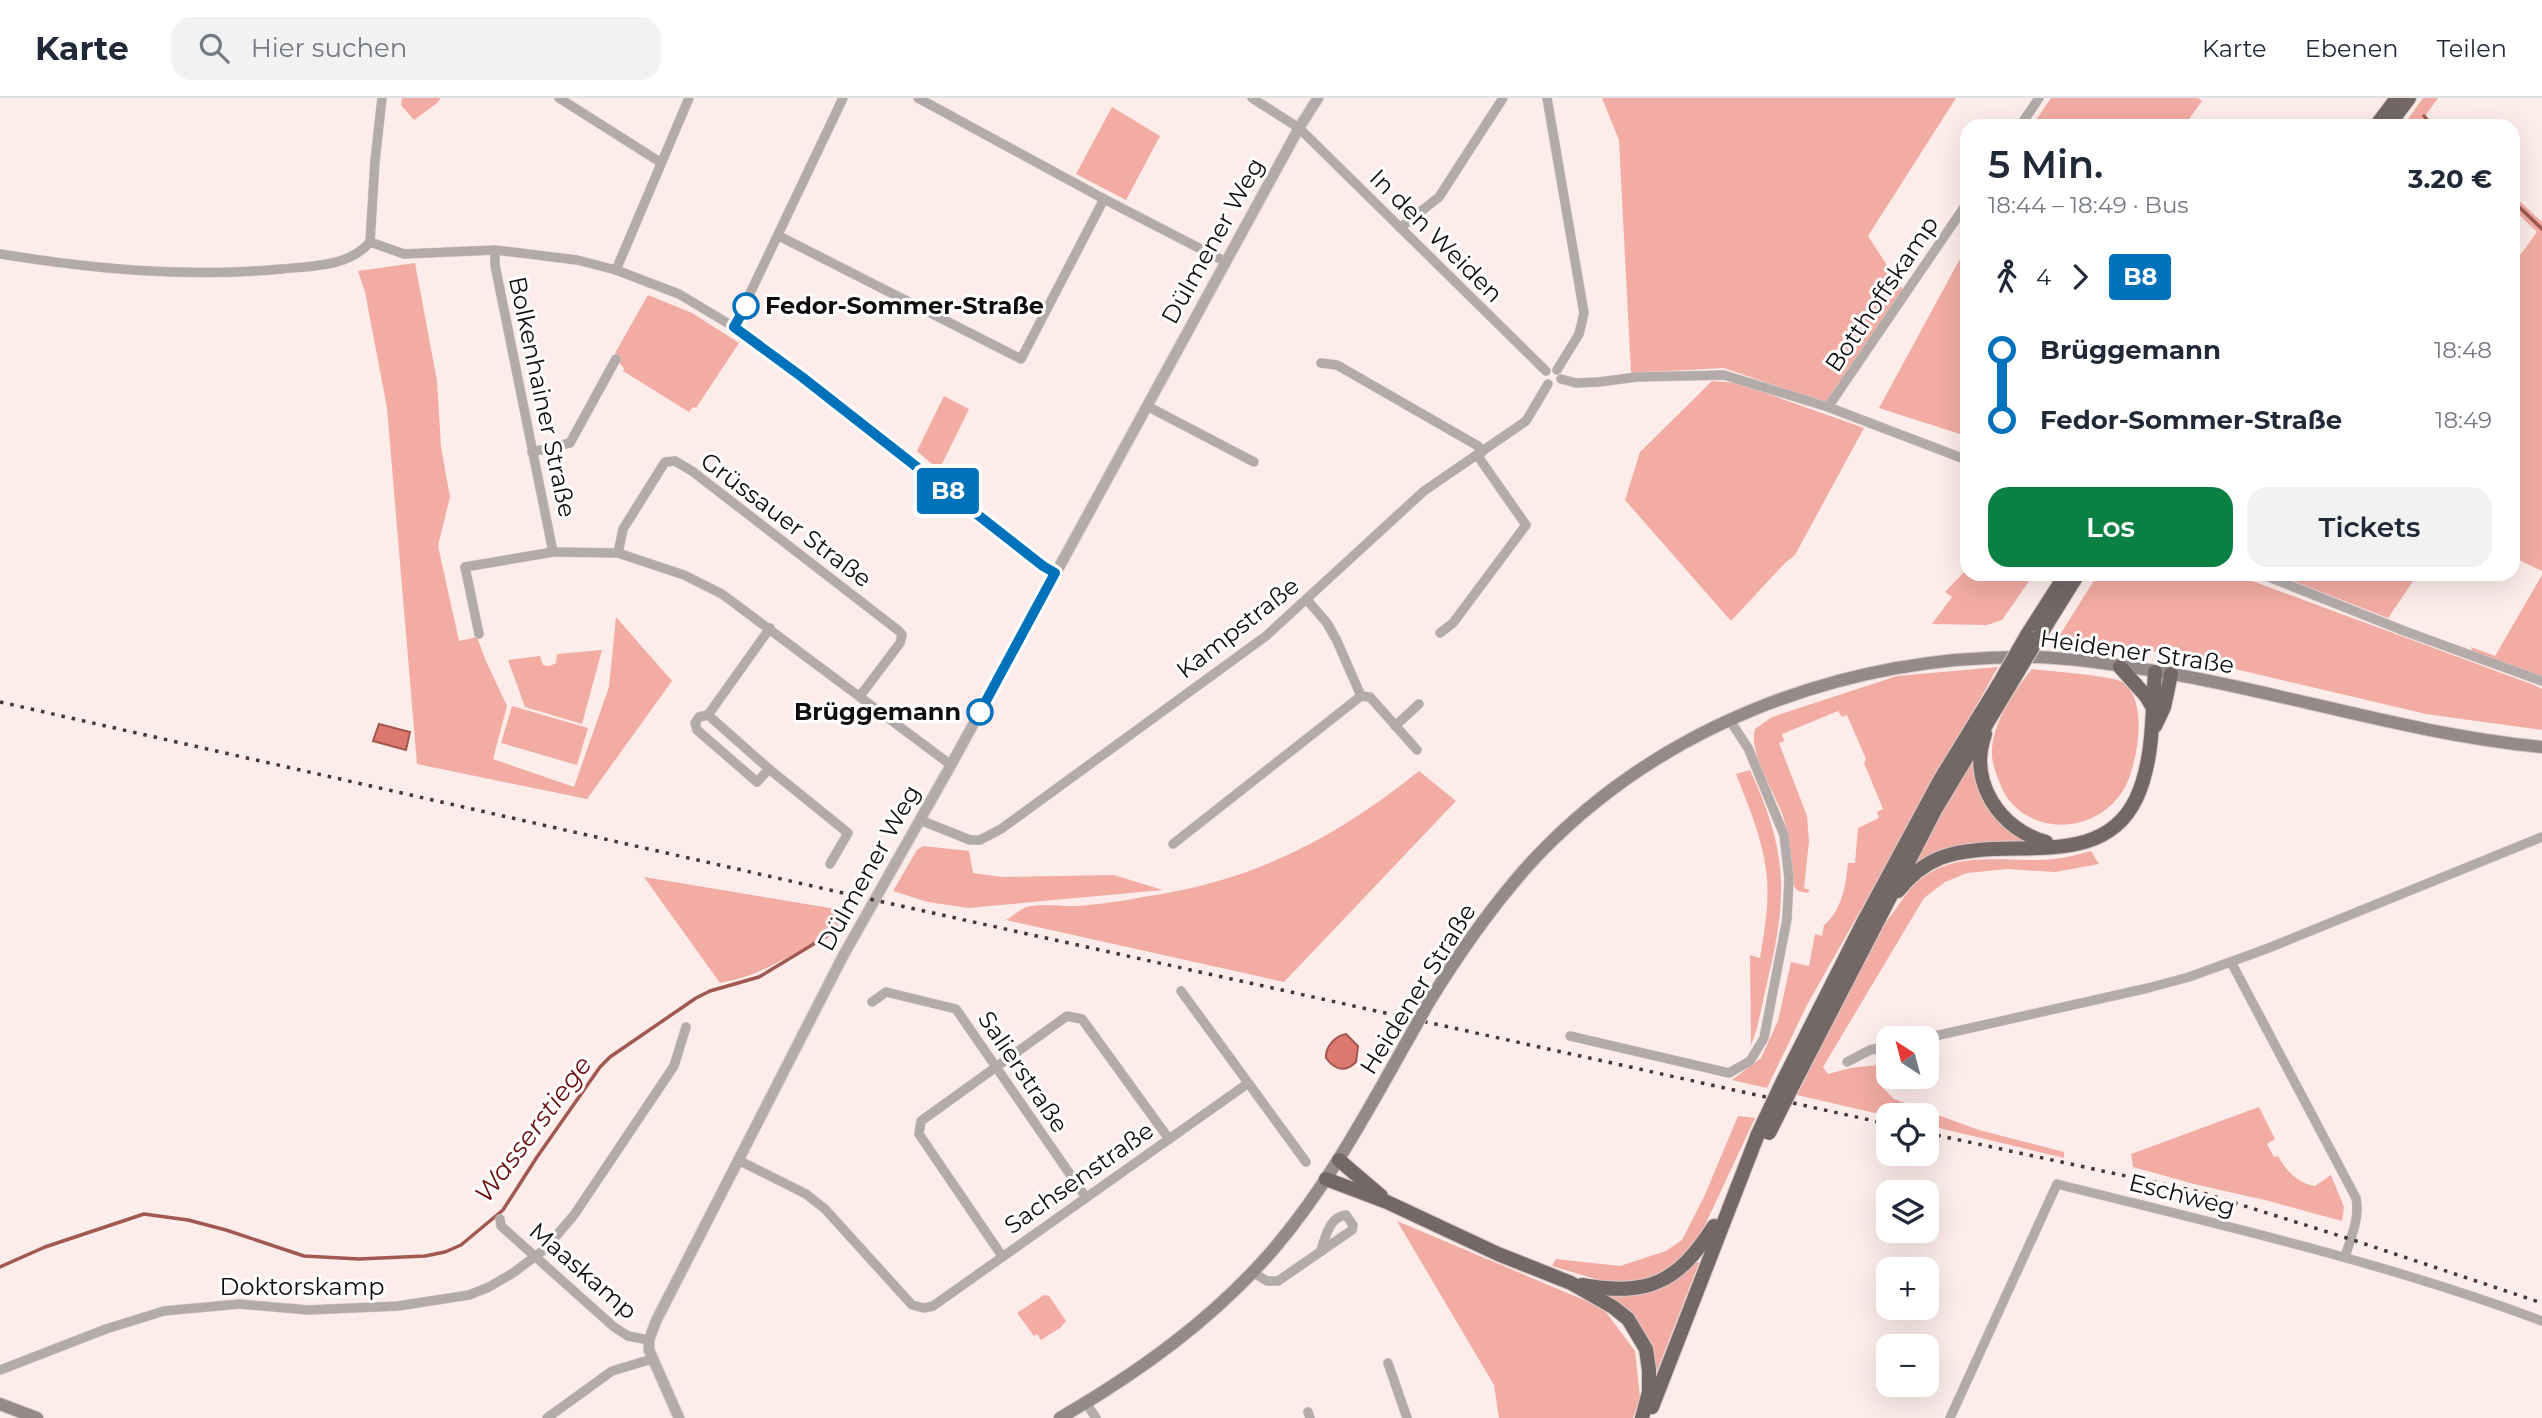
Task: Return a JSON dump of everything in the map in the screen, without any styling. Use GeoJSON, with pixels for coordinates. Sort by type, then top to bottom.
{"type":"FeatureCollection","features":[{"type":"Feature","properties":{"kind":"highway"},"geometry":{"type":"LineString","coordinates":[[2381,119],[2397,98]]}},
{"type":"Feature","properties":{"kind":"highway"},"geometry":{"type":"LineString","coordinates":[[2393,119],[2409,98]]}},
{"type":"Feature","properties":{"kind":"highway"},"geometry":{"type":"LineString","coordinates":[[1788,1083],[2062,581]]}},
{"type":"Feature","properties":{"kind":"highway"},"geometry":{"type":"LineString","coordinates":[[2033,635],[2073,581]]}},
{"type":"Feature","properties":{"kind":"highway"},"geometry":{"type":"LineString","coordinates":[[2120,667],[2146,696],[2152,708]]}},
{"type":"Feature","properties":{"kind":"highway"},"geometry":{"type":"LineString","coordinates":[[1875,924],[1906,881],[1940,858],[2004,848],[2064,847],[2101,836],[2127,814],[2142,782],[2150,737],[2155,672]]}},
{"type":"Feature","properties":{"kind":"highway"},"geometry":{"type":"LineString","coordinates":[[2150,737],[2164,707],[2171,674]]}},
{"type":"Feature","properties":{"kind":"highway"},"geometry":{"type":"LineString","coordinates":[[2004,685],[1983,741],[1980,757],[1982,778],[1997,811],[2015,828],[2031,838],[2064,847]]}},
{"type":"Feature","properties":{"kind":"highway"},"geometry":{"type":"LineString","coordinates":[[1648,1418],[1730,1201],[1864,921],[1940,780],[2004,685]]}},
{"type":"Feature","properties":{"kind":"highway"},"geometry":{"type":"LineString","coordinates":[[1656,1418],[1685,1334],[1762,1136]]}},
{"type":"Feature","properties":{"kind":"highway"},"geometry":{"type":"LineString","coordinates":[[1339,1160],[1387,1202]]}},
{"type":"Feature","properties":{"kind":"highway"},"geometry":{"type":"LineString","coordinates":[[1326,1179],[1387,1202],[1498,1254],[1571,1283],[1613,1307],[1628,1319],[1646,1349],[1648,1392],[1642,1418]]}},
{"type":"Feature","properties":{"kind":"highway"},"geometry":{"type":"LineString","coordinates":[[1571,1283],[1630,1290],[1666,1279],[1696,1252],[1730,1201]]}},
{"type":"Feature","properties":{"kind":"main road","name":"Heidener Straße"},"geometry":{"type":"LineString","coordinates":[[1060,1418],[1131,1375],[1187,1333],[1252,1272],[1290,1229],[1339,1160],[1429,1002],[1485,918],[1546,847],[1628,778],[1729,719],[1774,700],[1855,675],[1919,663],[1988,657],[2040,657],[2171,674],[2405,726],[2542,747]]}},
{"type":"Feature","properties":{"kind":"main road"},"geometry":{"type":"LineString","coordinates":[[0,1404],[36,1418]]}},
{"type":"Feature","properties":{"kind":"street"},"geometry":{"type":"LineString","coordinates":[[0,254],[71,264],[197,274],[325,265],[348,259],[370,242],[382,98]]}},
{"type":"Feature","properties":{"kind":"street"},"geometry":{"type":"LineString","coordinates":[[559,98],[660,162]]}},
{"type":"Feature","properties":{"kind":"street"},"geometry":{"type":"LineString","coordinates":[[616,270],[688,98]]}},
{"type":"Feature","properties":{"kind":"street"},"geometry":{"type":"LineString","coordinates":[[734,327],[843,98]]}},
{"type":"Feature","properties":{"kind":"street"},"geometry":{"type":"LineString","coordinates":[[918,98],[1226,262]]}},
{"type":"Feature","properties":{"kind":"street","name":"In den Weiden"},"geometry":{"type":"LineString","coordinates":[[1252,98],[1299,128],[1546,372]]}},
{"type":"Feature","properties":{"kind":"street","name":"Dülmener Weg"},"geometry":{"type":"LineString","coordinates":[[649,1340],[843,956],[1318,98]]}},
{"type":"Feature","properties":{"kind":"street"},"geometry":{"type":"LineString","coordinates":[[1400,228],[1439,197],[1503,98]]}},
{"type":"Feature","properties":{"kind":"street"},"geometry":{"type":"LineString","coordinates":[[1547,98],[1584,313],[1579,334],[1559,374],[1555,385],[1548,384],[1544,377],[1546,372],[1553,368],[1559,374],[1577,383],[1637,377],[1724,375],[1828,407],[1960,457]]}},
{"type":"Feature","properties":{"kind":"street"},"geometry":{"type":"LineString","coordinates":[[2025,119],[2039,98]]}},
{"type":"Feature","properties":{"kind":"street"},"geometry":{"type":"LineString","coordinates":[[779,236],[1021,359],[1104,199]]}},
{"type":"Feature","properties":{"kind":"street","name":"Botthoffskamp"},"geometry":{"type":"LineString","coordinates":[[1828,407],[1960,213]]}},
{"type":"Feature","properties":{"kind":"street"},"geometry":{"type":"LineString","coordinates":[[370,242],[404,254],[495,250],[577,260],[616,270],[679,294],[734,327],[802,377],[1055,573]]}},
{"type":"Feature","properties":{"kind":"street","name":"Bolkenhainer Straße"},"geometry":{"type":"LineString","coordinates":[[495,250],[495,265],[553,552]]}},
{"type":"Feature","properties":{"kind":"street"},"geometry":{"type":"LineString","coordinates":[[532,452],[570,443],[616,359]]}},
{"type":"Feature","properties":{"kind":"street"},"geometry":{"type":"LineString","coordinates":[[1321,363],[1337,366],[1478,446],[1480,454],[1525,525],[1453,623],[1440,633]]}},
{"type":"Feature","properties":{"kind":"street","name":"Kampstraße"},"geometry":{"type":"LineString","coordinates":[[920,820],[970,840],[980,840],[1001,829],[1266,636],[1424,491],[1526,421],[1548,384]]}},
{"type":"Feature","properties":{"kind":"street"},"geometry":{"type":"LineString","coordinates":[[1147,406],[1254,462]]}},
{"type":"Feature","properties":{"kind":"street","name":"Grüssauer Straße"},"geometry":{"type":"LineString","coordinates":[[618,553],[623,529],[664,462],[675,461],[692,471],[902,635],[900,643],[860,696]]}},
{"type":"Feature","properties":{"kind":"street","name":"Bolkenhainer Straße"},"geometry":{"type":"LineString","coordinates":[[479,634],[465,567],[553,552],[618,553],[651,562],[722,594],[951,765]]}},
{"type":"Feature","properties":{"kind":"street"},"geometry":{"type":"LineString","coordinates":[[2279,581],[2407,632],[2542,681]]}},
{"type":"Feature","properties":{"kind":"street"},"geometry":{"type":"LineString","coordinates":[[1307,600],[1338,641],[1361,696]]}},
{"type":"Feature","properties":{"kind":"street"},"geometry":{"type":"LineString","coordinates":[[769,769],[757,782],[696,730],[695,723],[699,717],[708,715],[770,628]]}},
{"type":"Feature","properties":{"kind":"street"},"geometry":{"type":"LineString","coordinates":[[1173,844],[1361,696],[1370,698],[1417,750]]}},
{"type":"Feature","properties":{"kind":"street"},"geometry":{"type":"LineString","coordinates":[[1395,726],[1419,704]]}},
{"type":"Feature","properties":{"kind":"street"},"geometry":{"type":"LineString","coordinates":[[708,715],[848,834],[830,864]]}},
{"type":"Feature","properties":{"kind":"street"},"geometry":{"type":"LineString","coordinates":[[1570,1036],[1729,1073],[1750,1061],[1764,1038],[1787,919],[1789,878],[1784,835],[1748,748],[1729,719]]}},
{"type":"Feature","properties":{"kind":"street"},"geometry":{"type":"LineString","coordinates":[[1939,1035],[2148,989],[2231,962],[2542,837]]}},
{"type":"Feature","properties":{"kind":"street"},"geometry":{"type":"LineString","coordinates":[[2231,962],[2356,1198],[2356,1222],[2345,1257]]}},
{"type":"Feature","properties":{"kind":"street"},"geometry":{"type":"LineString","coordinates":[[1181,991],[1306,1163]]}},
{"type":"Feature","properties":{"kind":"street","name":"Salierstraße"},"geometry":{"type":"LineString","coordinates":[[872,1002],[886,992],[956,1009],[1085,1196]]}},
{"type":"Feature","properties":{"kind":"street"},"geometry":{"type":"LineString","coordinates":[[1002,1256],[919,1134],[921,1121],[1067,1016],[1082,1019],[1169,1139]]}},
{"type":"Feature","properties":{"kind":"street","name":"Doktorskamp"},"geometry":{"type":"LineString","coordinates":[[0,1370],[106,1329],[164,1311],[239,1304],[308,1310],[388,1307],[469,1295],[513,1273],[536,1257],[574,1215],[674,1066],[686,1027]]}},
{"type":"Feature","properties":{"kind":"street"},"geometry":{"type":"LineString","coordinates":[[1847,1062],[1876,1049]]}},
{"type":"Feature","properties":{"kind":"street","name":"Sachsenstraße"},"geometry":{"type":"LineString","coordinates":[[738,1160],[806,1194],[825,1209],[912,1305],[923,1308],[933,1306],[1247,1084]]}},
{"type":"Feature","properties":{"kind":"street","name":"Eschweg"},"geometry":{"type":"LineString","coordinates":[[1950,1418],[2057,1184],[2345,1257],[2542,1321]]}},
{"type":"Feature","properties":{"kind":"street","name":"Maaskamp"},"geometry":{"type":"LineString","coordinates":[[500,1219],[501,1226],[614,1327],[628,1336],[649,1340]]}},
{"type":"Feature","properties":{"kind":"street"},"geometry":{"type":"LineString","coordinates":[[1252,1272],[1267,1281],[1278,1281],[1321,1250]]}},
{"type":"Feature","properties":{"kind":"street"},"geometry":{"type":"LineString","coordinates":[[649,1340],[652,1359],[679,1418]]}},
{"type":"Feature","properties":{"kind":"street"},"geometry":{"type":"LineString","coordinates":[[547,1418],[612,1371],[652,1359]]}},
{"type":"Feature","properties":{"kind":"street"},"geometry":{"type":"LineString","coordinates":[[1388,1363],[1408,1418]]}},
{"type":"Feature","properties":{"kind":"street"},"geometry":{"type":"LineString","coordinates":[[1086,1403],[1096,1418]]}},
{"type":"Feature","properties":{"kind":"shaded area"},"geometry":{"type":"Polygon","coordinates":[[[402,98],[441,98],[414,120],[401,105],[402,98]]]}},
{"type":"Feature","properties":{"kind":"shaded area"},"geometry":{"type":"Polygon","coordinates":[[[1602,98],[1956,98],[1868,236],[1903,290],[1826,403],[1724,368],[1631,373],[1619,140],[1602,98]]]}},
{"type":"Feature","properties":{"kind":"shaded area"},"geometry":{"type":"Polygon","coordinates":[[[2051,98],[2198,98],[2202,101],[2189,119],[2037,119],[2051,98]]]}},
{"type":"Feature","properties":{"kind":"shaded area"},"geometry":{"type":"Polygon","coordinates":[[[2423,98],[2438,98],[2423,119],[2408,119],[2423,98]]]}},
{"type":"Feature","properties":{"kind":"shaded area"},"geometry":{"type":"Polygon","coordinates":[[[1112,107],[1160,136],[1126,200],[1076,174],[1112,107]]]}},
{"type":"Feature","properties":{"kind":"shaded area"},"geometry":{"type":"Polygon","coordinates":[[[2520,202],[2542,222],[2542,571],[2520,560],[2520,255],[2537,232],[2520,216],[2520,202]]]}},
{"type":"Feature","properties":{"kind":"shaded area"},"geometry":{"type":"Polygon","coordinates":[[[1960,259],[1960,434],[1879,408],[1960,259]]]}},
{"type":"Feature","properties":{"kind":"shaded area"},"geometry":{"type":"Polygon","coordinates":[[[415,263],[437,381],[441,447],[450,497],[438,546],[459,641],[477,637],[507,706],[493,759],[574,787],[609,687],[616,617],[672,681],[587,799],[417,764],[387,408],[365,292],[358,271],[415,263]]]}},
{"type":"Feature","properties":{"kind":"shaded area"},"geometry":{"type":"Polygon","coordinates":[[[648,295],[692,313],[739,343],[696,408],[693,407],[689,412],[623,371],[620,356],[615,353],[648,295]]]}},
{"type":"Feature","properties":{"kind":"shaded area"},"geometry":{"type":"Polygon","coordinates":[[[1712,381],[1737,383],[1864,428],[1795,555],[1731,621],[1625,500],[1640,452],[1712,381]]]}},
{"type":"Feature","properties":{"kind":"shaded area"},"geometry":{"type":"Polygon","coordinates":[[[944,396],[969,409],[939,470],[917,451],[944,396]]]}},
{"type":"Feature","properties":{"kind":"shaded area"},"geometry":{"type":"Polygon","coordinates":[[[2542,575],[2542,677],[2472,651],[2471,647],[2495,656],[2542,575]]]}},
{"type":"Feature","properties":{"kind":"shaded area"},"geometry":{"type":"Polygon","coordinates":[[[1960,576],[1960,581],[2029,581],[2002,620],[1987,625],[1932,624],[1952,597],[1945,592],[1960,576]]]}},
{"type":"Feature","properties":{"kind":"shaded area"},"geometry":{"type":"Polygon","coordinates":[[[2094,581],[2252,581],[2542,689],[2542,730],[2426,714],[2167,653],[2056,641],[2094,581]]]}},
{"type":"Feature","properties":{"kind":"shaded area"},"geometry":{"type":"Polygon","coordinates":[[[2293,581],[2413,581],[2388,618],[2293,581]]]}},
{"type":"Feature","properties":{"kind":"shaded area"},"geometry":{"type":"Polygon","coordinates":[[[602,650],[582,724],[525,707],[508,660],[540,656],[543,665],[550,666],[556,663],[557,654],[602,650]]]}},
{"type":"Feature","properties":{"kind":"shaded area"},"geometry":{"type":"Polygon","coordinates":[[[1998,667],[1807,1005],[1767,1088],[1732,1080],[1761,1058],[1778,1021],[1791,962],[1809,966],[1815,934],[1822,936],[1824,925],[1835,912],[1842,897],[1848,863],[1855,863],[1858,828],[1879,818],[1877,812],[1883,809],[1847,715],[1842,717],[1838,711],[1782,734],[1784,741],[1779,743],[1807,816],[1809,841],[1804,888],[1810,890],[1807,893],[1798,891],[1794,886],[1783,816],[1755,749],[1755,729],[1772,717],[1897,676],[1998,667]]]}},
{"type":"Feature","properties":{"kind":"shaded area"},"geometry":{"type":"Polygon","coordinates":[[[2032,669],[2116,680],[2130,690],[2136,702],[2137,748],[2130,776],[2118,798],[2088,820],[2064,825],[2039,821],[2019,810],[2002,788],[1994,766],[1993,739],[2012,696],[2032,669]]]}},
{"type":"Feature","properties":{"kind":"shaded area"},"geometry":{"type":"Polygon","coordinates":[[[512,706],[588,728],[577,765],[501,743],[512,706]]]}},
{"type":"Feature","properties":{"kind":"shaded area"},"geometry":{"type":"Polygon","coordinates":[[[379,724],[410,732],[406,750],[373,741],[379,724]]]}},
{"type":"Feature","properties":{"kind":"shaded area"},"geometry":{"type":"Polygon","coordinates":[[[1970,761],[1987,806],[1999,820],[2031,844],[1967,844],[1940,852],[1909,870],[1970,761]]]}},
{"type":"Feature","properties":{"kind":"shaded area"},"geometry":{"type":"Polygon","coordinates":[[[1750,770],[1772,826],[1781,875],[1779,925],[1751,1045],[1750,955],[1760,958],[1767,892],[1761,845],[1736,774],[1750,770]]]}},
{"type":"Feature","properties":{"kind":"shaded area"},"geometry":{"type":"Polygon","coordinates":[[[1419,771],[1456,801],[1284,982],[1006,920],[1030,906],[1077,906],[1122,901],[1203,885],[1237,875],[1270,863],[1332,832],[1419,771]]]}},
{"type":"Feature","properties":{"kind":"shaded area"},"geometry":{"type":"Polygon","coordinates":[[[923,846],[969,851],[973,873],[1002,877],[1114,875],[1163,890],[968,908],[928,902],[893,891],[917,850],[923,846]]]}},
{"type":"Feature","properties":{"kind":"shaded area"},"geometry":{"type":"Polygon","coordinates":[[[2091,851],[2099,864],[2055,872],[2008,869],[1967,873],[1945,882],[1924,898],[1823,1067],[1828,1074],[1876,1065],[1876,1089],[1884,1089],[1894,1099],[1905,1103],[1876,1103],[1876,1113],[1797,1095],[1881,927],[1914,885],[1928,874],[1957,862],[1989,859],[2038,860],[2091,851]]]}},
{"type":"Feature","properties":{"kind":"shaded area"},"geometry":{"type":"Polygon","coordinates":[[[644,877],[854,912],[834,929],[787,957],[758,972],[720,983],[644,877]]]}},
{"type":"Feature","properties":{"kind":"shaded area"},"geometry":{"type":"Polygon","coordinates":[[[1346,1034],[1358,1046],[1356,1062],[1348,1068],[1340,1069],[1329,1062],[1326,1054],[1338,1037],[1346,1034]]]}},
{"type":"Feature","properties":{"kind":"shaded area"},"geometry":{"type":"Polygon","coordinates":[[[2259,1107],[2275,1139],[2267,1144],[2274,1157],[2278,1156],[2293,1176],[2315,1186],[2331,1175],[2344,1207],[2342,1221],[2133,1167],[2131,1154],[2259,1107]]]}},
{"type":"Feature","properties":{"kind":"shaded area"},"geometry":{"type":"Polygon","coordinates":[[[1939,1115],[1979,1130],[2064,1152],[2064,1158],[1939,1128],[1939,1115]]]}},
{"type":"Feature","properties":{"kind":"shaded area"},"geometry":{"type":"Polygon","coordinates":[[[1738,1116],[1755,1118],[1699,1238],[1677,1263],[1649,1279],[1612,1284],[1552,1266],[1556,1259],[1620,1266],[1666,1251],[1682,1240],[1704,1197],[1738,1116]]]}},
{"type":"Feature","properties":{"kind":"shaded area"},"geometry":{"type":"Polygon","coordinates":[[[1397,1221],[1603,1308],[1635,1351],[1640,1397],[1633,1418],[1499,1418],[1494,1385],[1397,1221]]]}},
{"type":"Feature","properties":{"kind":"shaded area"},"geometry":{"type":"Polygon","coordinates":[[[1696,1261],[1699,1263],[1657,1371],[1609,1296],[1696,1261]]]}},
{"type":"Feature","properties":{"kind":"shaded area"},"geometry":{"type":"Polygon","coordinates":[[[1044,1295],[1049,1296],[1066,1321],[1041,1340],[1037,1334],[1034,1336],[1017,1313],[1044,1295]]]}},
{"type":"Feature","properties":{"kind":"waterway"},"geometry":{"type":"LineString","coordinates":[[2520,208],[2542,229]]}},
{"type":"Feature","properties":{"kind":"waterway","name":"Wasserstiege"},"geometry":{"type":"LineString","coordinates":[[0,1267],[45,1247],[144,1214],[188,1220],[304,1256],[359,1259],[425,1256],[445,1252],[461,1245],[503,1210],[537,1157],[600,1067],[610,1057],[696,998],[710,991],[759,977],[835,931]]}},
{"type":"Feature","properties":{"kind":"railway"},"geometry":{"type":"LineString","coordinates":[[0,702],[874,900],[1876,1121]]}},
{"type":"Feature","properties":{"kind":"railway"},"geometry":{"type":"LineString","coordinates":[[1939,1136],[2200,1192],[2542,1303]]}},
{"type":"Feature","properties":{"kind":"bus line","name":"B8"},"geometry":{"type":"LineString","coordinates":[[746,306],[734,327],[1055,573],[980,712]]}},
{"type":"Feature","properties":{"kind":"place","name":"Fedor-Sommer-Straße"},"geometry":{"type":"Point","coordinates":[746,306]}},
{"type":"Feature","properties":{"kind":"place","name":"Brüggemann"},"geometry":{"type":"Point","coordinates":[980,712]}}]}
